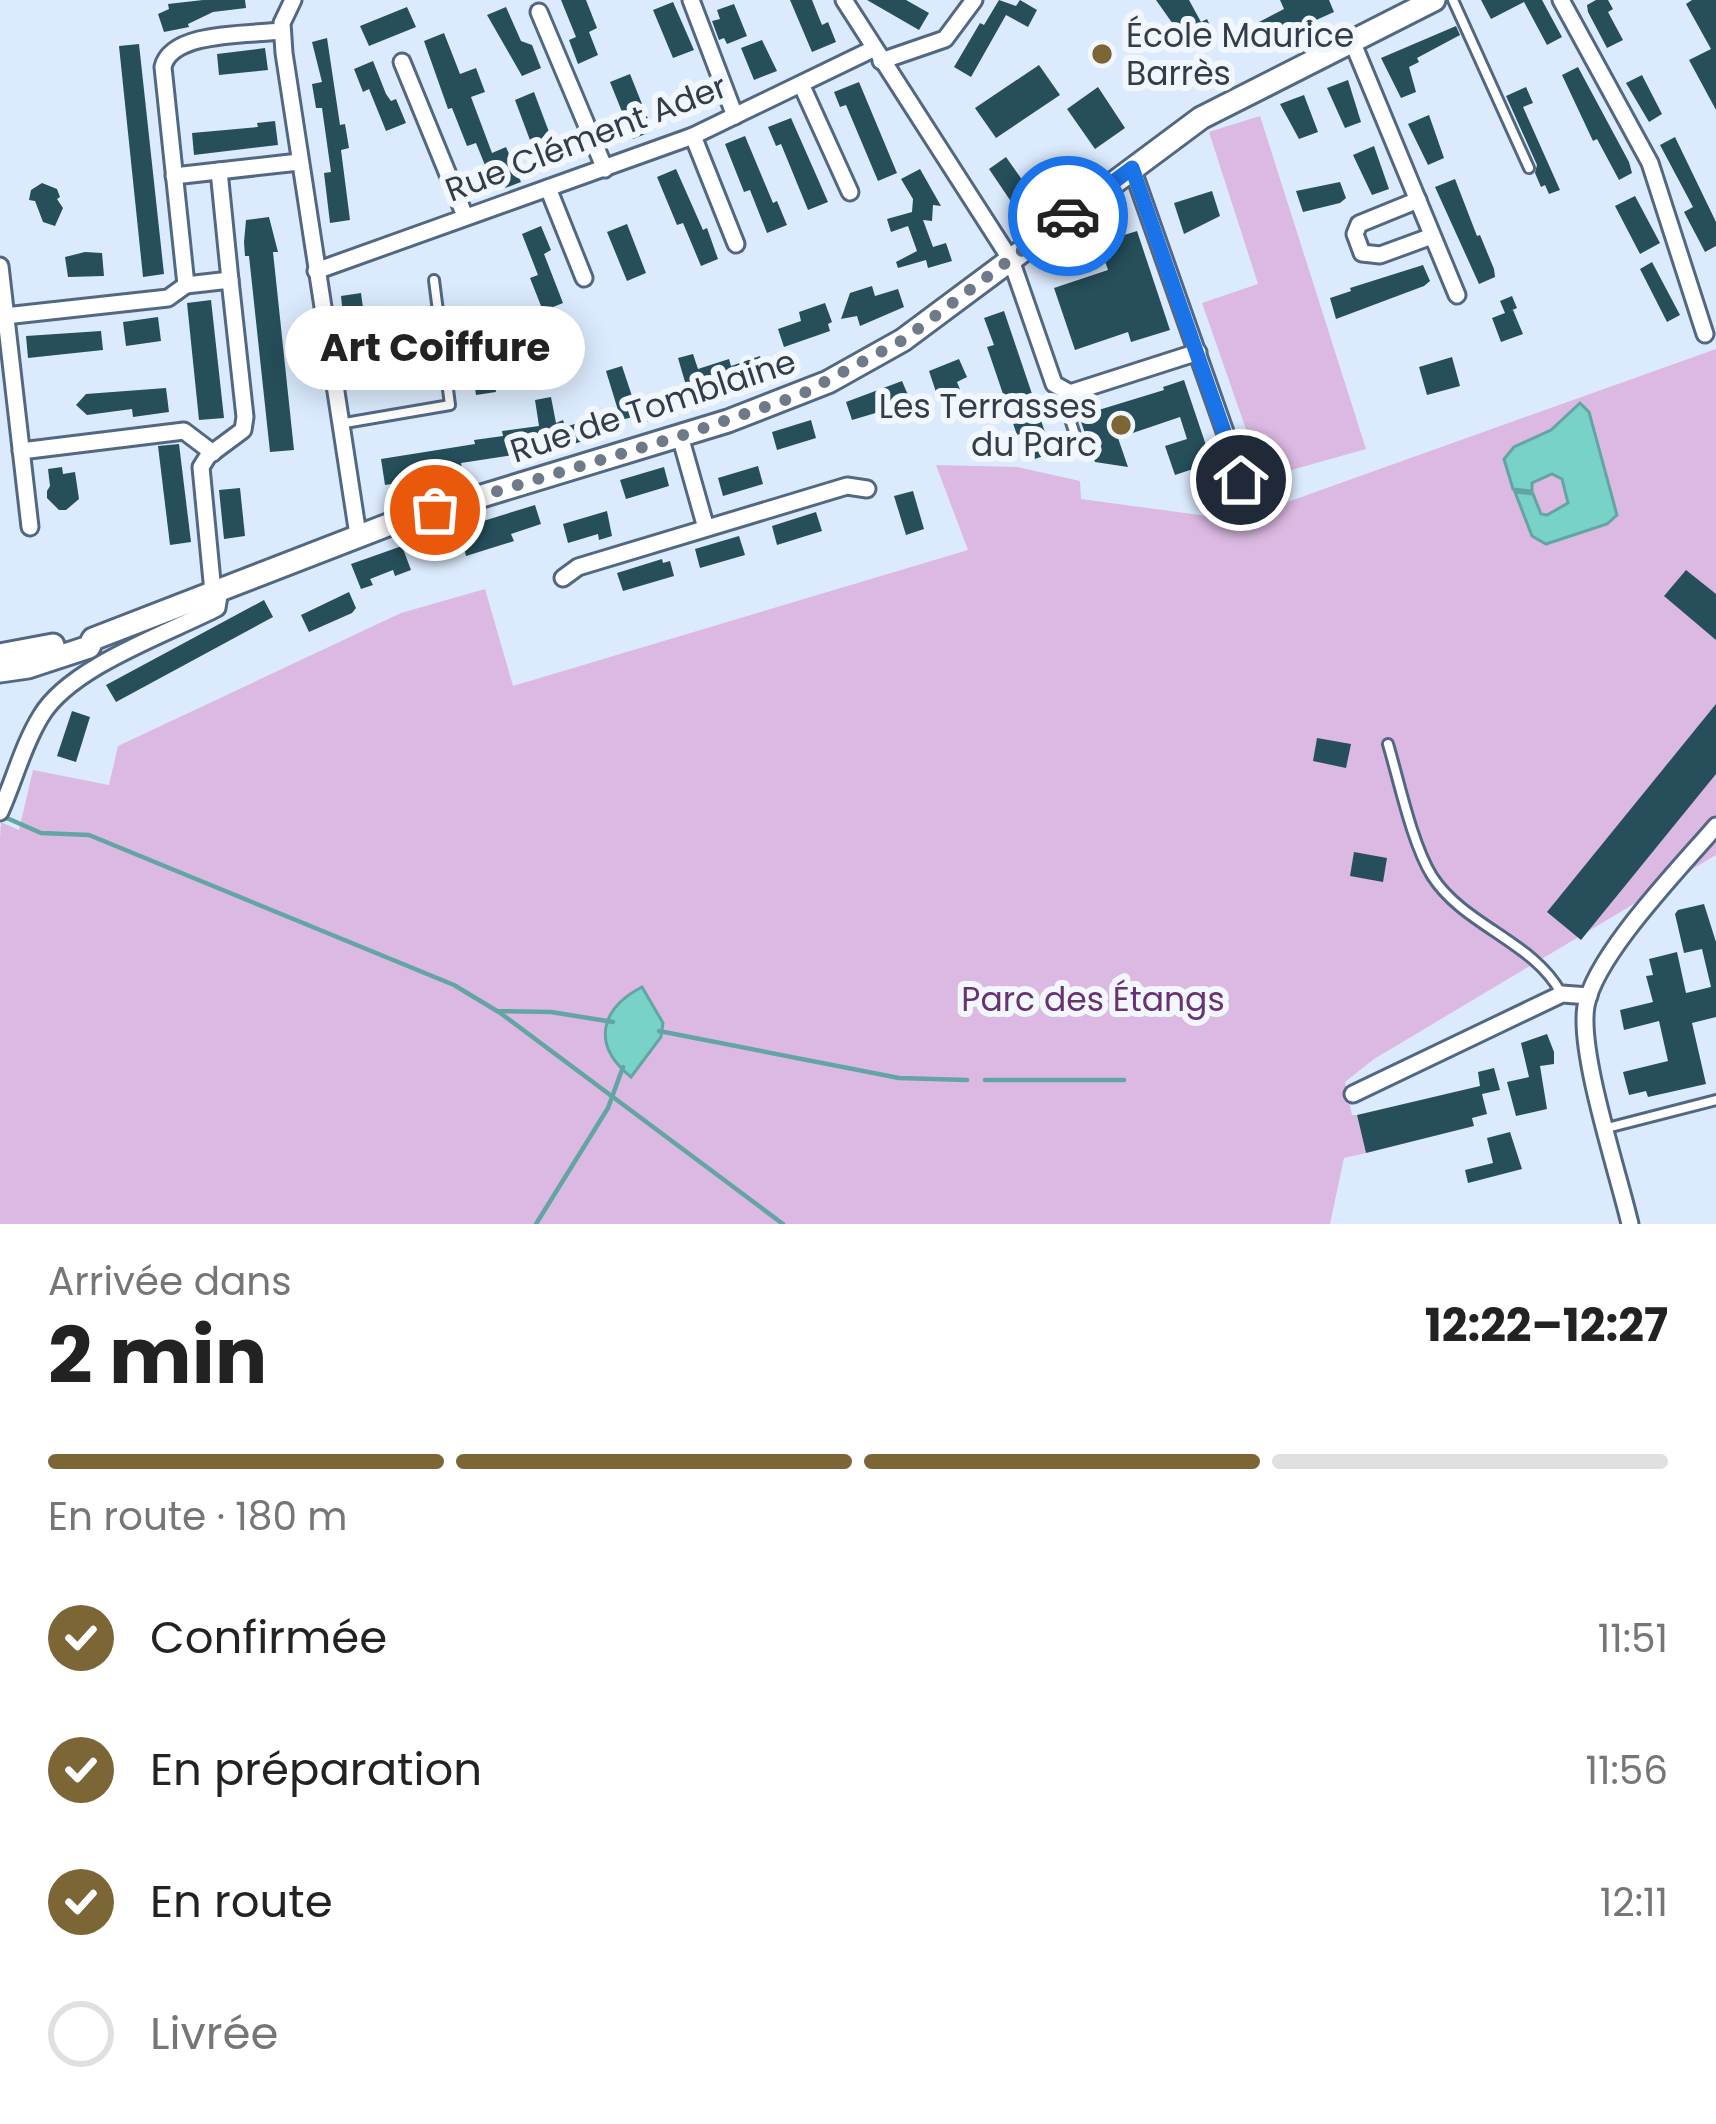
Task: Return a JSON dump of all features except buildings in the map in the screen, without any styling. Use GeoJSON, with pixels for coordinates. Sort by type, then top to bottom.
{"type":"FeatureCollection","features":[{"type":"Feature","properties":{"kind":"main road","name":"Rue de Tomblaine"},"geometry":{"type":"LineString","coordinates":[[93,638],[358,536],[769,407],[828,382],[903,340],[1202,118],[1426,2]]}},
{"type":"Feature","properties":{"kind":"main road"},"geometry":{"type":"LineString","coordinates":[[0,655],[85,635],[93,638],[89,647],[28,668],[0,671]]}},
{"type":"Feature","properties":{"kind":"street"},"geometry":{"type":"LineString","coordinates":[[293,0],[281,31],[358,536]]}},
{"type":"Feature","properties":{"kind":"street"},"geometry":{"type":"LineString","coordinates":[[691,0],[735,116]]}},
{"type":"Feature","properties":{"kind":"street"},"geometry":{"type":"LineString","coordinates":[[844,0],[1011,260],[1054,384],[1061,391],[1070,393],[1198,352]]}},
{"type":"Feature","properties":{"kind":"street","name":"Rue Clément Ader"},"geometry":{"type":"LineString","coordinates":[[316,271],[693,136],[801,84],[877,55],[945,39],[974,0]]}},
{"type":"Feature","properties":{"kind":"street"},"geometry":{"type":"LineString","coordinates":[[1561,0],[1650,163],[1705,334]]}},
{"type":"Feature","properties":{"kind":"street"},"geometry":{"type":"LineString","coordinates":[[539,12],[604,169]]}},
{"type":"Feature","properties":{"kind":"street"},"geometry":{"type":"LineString","coordinates":[[186,285],[163,67],[168,52],[184,42],[281,31]]}},
{"type":"Feature","properties":{"kind":"street"},"geometry":{"type":"LineString","coordinates":[[1352,41],[1457,295]]}},
{"type":"Feature","properties":{"kind":"street"},"geometry":{"type":"LineString","coordinates":[[402,62],[465,216]]}},
{"type":"Feature","properties":{"kind":"street"},"geometry":{"type":"LineString","coordinates":[[801,84],[850,192]]}},
{"type":"Feature","properties":{"kind":"street"},"geometry":{"type":"LineString","coordinates":[[693,136],[736,244]]}},
{"type":"Feature","properties":{"kind":"street"},"geometry":{"type":"LineString","coordinates":[[174,176],[299,162]]}},
{"type":"Feature","properties":{"kind":"street"},"geometry":{"type":"LineString","coordinates":[[1132,168],[1241,480]]}},
{"type":"Feature","properties":{"kind":"street"},"geometry":{"type":"LineString","coordinates":[[2,809],[39,719],[56,697],[86,675],[217,608],[200,472],[203,461],[238,436],[245,423],[219,171]]}},
{"type":"Feature","properties":{"kind":"street"},"geometry":{"type":"LineString","coordinates":[[548,188],[584,278]]}},
{"type":"Feature","properties":{"kind":"street"},"geometry":{"type":"LineString","coordinates":[[1418,200],[1359,224],[1355,234],[1361,253],[1380,255],[1432,236]]}},
{"type":"Feature","properties":{"kind":"street"},"geometry":{"type":"LineString","coordinates":[[0,266],[30,527]]}},
{"type":"Feature","properties":{"kind":"street"},"geometry":{"type":"LineString","coordinates":[[5,316],[168,298],[186,285],[230,280]]}},
{"type":"Feature","properties":{"kind":"street"},"geometry":{"type":"LineString","coordinates":[[21,451],[184,431],[213,453]]}},
{"type":"Feature","properties":{"kind":"street"},"geometry":{"type":"LineString","coordinates":[[680,436],[706,529]]}},
{"type":"Feature","properties":{"kind":"street"},"geometry":{"type":"LineString","coordinates":[[562,578],[578,567],[847,486],[867,489]]}},
{"type":"Feature","properties":{"kind":"street"},"geometry":{"type":"LineString","coordinates":[[1630,1224],[1586,1044],[1589,996],[1624,937],[1716,826]]}},
{"type":"Feature","properties":{"kind":"street"},"geometry":{"type":"LineString","coordinates":[[1353,1094],[1562,994],[1589,996]]}},
{"type":"Feature","properties":{"kind":"lane"},"geometry":{"type":"LineString","coordinates":[[1453,0],[1529,168]]}},
{"type":"Feature","properties":{"kind":"lane"},"geometry":{"type":"LineString","coordinates":[[338,424],[450,405],[434,280]]}},
{"type":"Feature","properties":{"kind":"lane"},"geometry":{"type":"LineString","coordinates":[[1061,391],[1078,444]]}},
{"type":"Feature","properties":{"kind":"lane"},"geometry":{"type":"LineString","coordinates":[[1388,743],[1432,876],[1462,907],[1550,973],[1562,994]]}},
{"type":"Feature","properties":{"kind":"lane"},"geometry":{"type":"LineString","coordinates":[[1607,1128],[1716,1100]]}},
{"type":"Feature","properties":{"kind":"green space"},"geometry":{"type":"Polygon","coordinates":[[[1260,116],[1366,449],[1263,478],[1202,303],[1258,284],[1209,132],[1260,116]]]}},
{"type":"Feature","properties":{"kind":"green space","name":"Parc des Étangs"},"geometry":{"type":"Polygon","coordinates":[[[1716,349],[1716,855],[1374,1059],[1345,1082],[1366,1153],[1344,1158],[1330,1224],[0,1224],[1,822],[19,830],[33,770],[109,785],[118,746],[401,613],[485,589],[513,686],[968,550],[936,465],[1017,467],[1080,481],[1081,499],[1237,520],[1716,349]]]}},
{"type":"Feature","properties":{"kind":"shaded area"},"geometry":{"type":"Polygon","coordinates":[[[1580,403],[1589,412],[1617,515],[1607,524],[1546,544],[1532,536],[1515,492],[1533,494],[1541,514],[1547,515],[1568,503],[1562,479],[1552,474],[1532,483],[1532,491],[1513,489],[1504,459],[1514,447],[1551,430],[1580,403]]]}},
{"type":"Feature","properties":{"kind":"shaded area"},"geometry":{"type":"Polygon","coordinates":[[[642,987],[663,1023],[661,1037],[631,1077],[610,1053],[606,1028],[617,1006],[642,987]]]}},
{"type":"Feature","properties":{"kind":"waterway"},"geometry":{"type":"LineString","coordinates":[[0,815],[41,833],[89,835],[454,985],[497,1011],[551,1012],[613,1022]]}},
{"type":"Feature","properties":{"kind":"waterway"},"geometry":{"type":"LineString","coordinates":[[499,1012],[783,1224]]}},
{"type":"Feature","properties":{"kind":"waterway"},"geometry":{"type":"LineString","coordinates":[[659,1031],[899,1078],[967,1080]]}},
{"type":"Feature","properties":{"kind":"waterway"},"geometry":{"type":"LineString","coordinates":[[536,1224],[608,1108],[623,1067]]}},
{"type":"Feature","properties":{"kind":"waterway"},"geometry":{"type":"LineString","coordinates":[[985,1080],[1124,1080]]}},
{"type":"Feature","properties":{"kind":"way so far"},"geometry":{"type":"LineString","coordinates":[[435,510],[680,436],[828,382],[903,340],[1068,216]]}},
{"type":"Feature","properties":{"kind":"place","name":"École Maurice Barrès"},"geometry":{"type":"Point","coordinates":[1102,54]}},
{"type":"Feature","properties":{"kind":"place","name":"Les Terrasses du Parc"},"geometry":{"type":"Point","coordinates":[1121,425]}},
{"type":"Feature","properties":{"kind":"place","name":"Art Coiffure"},"geometry":{"type":"Point","coordinates":[435,510]}},
{"type":"Feature","properties":{"kind":"route"},"geometry":{"type":"LineString","coordinates":[[1068,216],[1132,168],[1241,480]]}}]}
